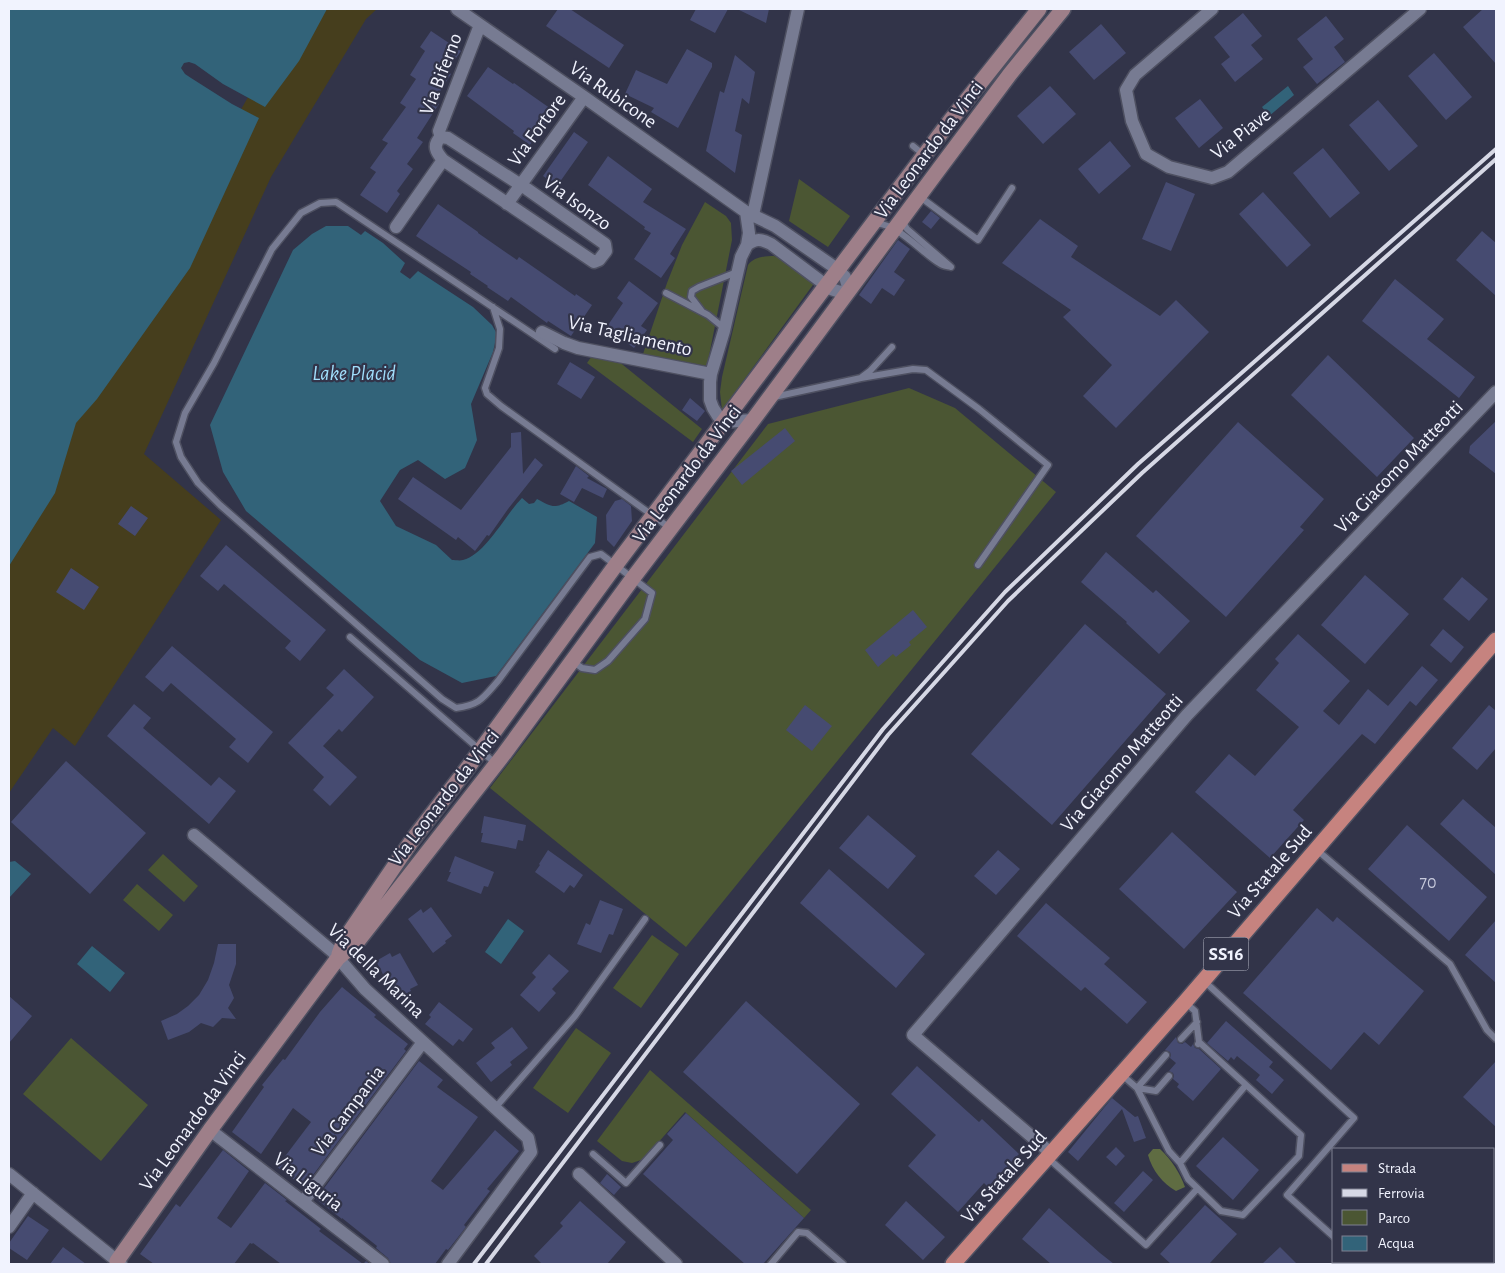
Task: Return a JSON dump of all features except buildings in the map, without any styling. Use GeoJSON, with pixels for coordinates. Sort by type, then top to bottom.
{"type":"FeatureCollection","features":[{"type":"Feature","properties":{"kind":"main road","name":"Via Statale Sud"},"geometry":{"type":"LineString","coordinates":[[953,1264],[1185,1002],[1496,640]]}},
{"type":"Feature","properties":{"kind":"street","name":"Via Rubicone"},"geometry":{"type":"LineString","coordinates":[[456,9],[749,214],[775,226],[837,269],[845,277],[849,290],[837,291],[825,285],[771,244],[749,214]]}},
{"type":"Feature","properties":{"kind":"street"},"geometry":{"type":"LineString","coordinates":[[753,420],[724,422],[718,416],[710,400],[711,374],[741,257],[747,245],[749,214],[798,9]]}},
{"type":"Feature","properties":{"kind":"street","name":"Via Leonardo da Vinci"},"geometry":{"type":"LineString","coordinates":[[338,958],[342,943],[413,839],[868,228],[919,151],[967,98],[1039,9]]}},
{"type":"Feature","properties":{"kind":"street","name":"Via Leonardo da Vinci"},"geometry":{"type":"LineString","coordinates":[[117,1263],[210,1130],[338,958],[358,941],[496,764],[1010,74],[1063,9]]}},
{"type":"Feature","properties":{"kind":"street","name":"Via Piave"},"geometry":{"type":"LineString","coordinates":[[1212,9],[1135,74],[1126,90],[1132,121],[1146,154],[1169,167],[1212,178],[1228,172],[1420,9]]}},
{"type":"Feature","properties":{"kind":"street","name":"Via Biferno"},"geometry":{"type":"LineString","coordinates":[[441,138],[439,131],[480,25]]}},
{"type":"Feature","properties":{"kind":"street","name":"Via Fortore"},"geometry":{"type":"LineString","coordinates":[[520,185],[584,97]]}},
{"type":"Feature","properties":{"kind":"street"},"geometry":{"type":"LineString","coordinates":[[396,227],[443,160],[435,148],[436,142],[441,138]]}},
{"type":"Feature","properties":{"kind":"street","name":"Via Isonzo"},"geometry":{"type":"LineString","coordinates":[[441,138],[448,138],[520,185],[605,244],[606,251],[599,260],[594,262],[443,160]]}},
{"type":"Feature","properties":{"kind":"street"},"geometry":{"type":"LineString","coordinates":[[905,215],[907,201],[930,169],[929,160],[919,151]]}},
{"type":"Feature","properties":{"kind":"street","name":"Via Isonzo"},"geometry":{"type":"LineString","coordinates":[[507,204],[520,185]]}},
{"type":"Feature","properties":{"kind":"street"},"geometry":{"type":"LineString","coordinates":[[747,245],[758,239],[771,244]]}},
{"type":"Feature","properties":{"kind":"street","name":"Via Tagliamento"},"geometry":{"type":"LineString","coordinates":[[542,332],[578,348],[711,374]]}},
{"type":"Feature","properties":{"kind":"street"},"geometry":{"type":"LineString","coordinates":[[756,379],[755,393],[761,398],[770,398]]}},
{"type":"Feature","properties":{"kind":"street","name":"Via Giacomo Matteotti"},"geometry":{"type":"LineString","coordinates":[[1050,1156],[913,1035],[1188,715],[1496,392]]}},
{"type":"Feature","properties":{"kind":"street"},"geometry":{"type":"LineString","coordinates":[[560,640],[575,658]]}},
{"type":"Feature","properties":{"kind":"street","name":"Via della Marina"},"geometry":{"type":"LineString","coordinates":[[194,835],[333,952],[365,989],[528,1138],[531,1152],[448,1264]]}},
{"type":"Feature","properties":{"kind":"street","name":"Via Campania"},"geometry":{"type":"LineString","coordinates":[[303,1202],[423,1042]]}},
{"type":"Feature","properties":{"kind":"street","name":"Via Liguria"},"geometry":{"type":"LineString","coordinates":[[210,1130],[383,1264]]}},
{"type":"Feature","properties":{"kind":"street"},"geometry":{"type":"LineString","coordinates":[[9,1174],[117,1263]]}},
{"type":"Feature","properties":{"kind":"street"},"geometry":{"type":"LineString","coordinates":[[580,1174],[676,1264]]}},
{"type":"Feature","properties":{"kind":"street"},"geometry":{"type":"LineString","coordinates":[[9,1227],[33,1193]]}},
{"type":"Feature","properties":{"kind":"lane"},"geometry":{"type":"LineString","coordinates":[[919,196],[978,240],[1012,188]]}},
{"type":"Feature","properties":{"kind":"lane"},"geometry":{"type":"LineString","coordinates":[[555,349],[336,202],[320,203],[301,213],[272,249],[214,363],[185,414],[176,442],[181,456],[198,483],[220,505],[442,699],[456,708],[470,706],[481,699],[498,681],[590,557],[601,554],[652,594],[644,619],[608,662],[595,670],[582,668],[575,658]]}},
{"type":"Feature","properties":{"kind":"lane"},"geometry":{"type":"LineString","coordinates":[[868,228],[883,224],[941,265],[952,267],[906,229],[904,224],[905,215]]}},
{"type":"Feature","properties":{"kind":"lane"},"geometry":{"type":"LineString","coordinates":[[701,310],[691,297],[692,291],[738,272]]}},
{"type":"Feature","properties":{"kind":"lane"},"geometry":{"type":"LineString","coordinates":[[666,293],[679,301],[701,310],[724,328]]}},
{"type":"Feature","properties":{"kind":"lane"},"geometry":{"type":"LineString","coordinates":[[493,307],[500,329],[499,348],[485,388],[486,394],[670,529]]}},
{"type":"Feature","properties":{"kind":"lane"},"geometry":{"type":"LineString","coordinates":[[861,378],[892,347]]}},
{"type":"Feature","properties":{"kind":"lane"},"geometry":{"type":"LineString","coordinates":[[770,398],[861,378],[913,369],[926,370],[994,422],[1048,466],[978,564]]}},
{"type":"Feature","properties":{"kind":"lane"},"geometry":{"type":"LineString","coordinates":[[350,637],[496,764]]}},
{"type":"Feature","properties":{"kind":"lane"},"geometry":{"type":"LineString","coordinates":[[1316,849],[1450,964],[1487,1030],[1496,1039]]}},
{"type":"Feature","properties":{"kind":"lane"},"geometry":{"type":"LineString","coordinates":[[495,1108],[575,1016],[645,919]]}},
{"type":"Feature","properties":{"kind":"lane"},"geometry":{"type":"LineString","coordinates":[[1203,980],[1354,1118],[1286,1196],[1332,1235]]}},
{"type":"Feature","properties":{"kind":"lane"},"geometry":{"type":"LineString","coordinates":[[1121,1074],[1136,1088],[1169,1151],[1180,1163],[1188,1179],[1221,1211],[1243,1215],[1299,1156],[1301,1135],[1198,1043],[1195,1011],[1185,1002]]}},
{"type":"Feature","properties":{"kind":"lane"},"geometry":{"type":"LineString","coordinates":[[1181,1039],[1197,1022]]}},
{"type":"Feature","properties":{"kind":"lane"},"geometry":{"type":"LineString","coordinates":[[1136,1088],[1166,1055]]}},
{"type":"Feature","properties":{"kind":"lane"},"geometry":{"type":"LineString","coordinates":[[1136,1088],[1156,1091],[1169,1076]]}},
{"type":"Feature","properties":{"kind":"lane"},"geometry":{"type":"LineString","coordinates":[[1180,1163],[1246,1085]]}},
{"type":"Feature","properties":{"kind":"lane"},"geometry":{"type":"LineString","coordinates":[[593,1154],[626,1183],[660,1146]]}},
{"type":"Feature","properties":{"kind":"lane"},"geometry":{"type":"LineString","coordinates":[[1050,1156],[1146,1245],[1198,1188]]}},
{"type":"Feature","properties":{"kind":"lane"},"geometry":{"type":"LineString","coordinates":[[771,1264],[798,1232],[807,1233],[843,1264]]}},
{"type":"Feature","properties":{"kind":"green space"},"geometry":{"type":"Polygon","coordinates":[[[799,179],[850,216],[828,247],[789,221],[799,179]]]}},
{"type":"Feature","properties":{"kind":"green space"},"geometry":{"type":"Polygon","coordinates":[[[705,202],[726,216],[731,223],[732,240],[707,366],[643,354],[682,245],[705,202]]]}},
{"type":"Feature","properties":{"kind":"green space"},"geometry":{"type":"Polygon","coordinates":[[[774,256],[783,259],[815,282],[722,410],[720,392],[722,377],[748,265],[753,260],[774,256]]]}},
{"type":"Feature","properties":{"kind":"green space"},"geometry":{"type":"Polygon","coordinates":[[[594,353],[612,356],[702,429],[693,442],[587,363],[594,353]]]}},
{"type":"Feature","properties":{"kind":"green space"},"geometry":{"type":"Polygon","coordinates":[[[909,388],[955,408],[1056,492],[686,947],[490,788],[768,424],[909,388]]]}},
{"type":"Feature","properties":{"kind":"green space"},"geometry":{"type":"Polygon","coordinates":[[[163,854],[198,886],[184,902],[148,870],[163,854]]]}},
{"type":"Feature","properties":{"kind":"green space"},"geometry":{"type":"Polygon","coordinates":[[[137,884],[173,915],[159,931],[123,900],[137,884]]]}},
{"type":"Feature","properties":{"kind":"green space"},"geometry":{"type":"Polygon","coordinates":[[[652,935],[679,954],[641,1008],[613,988],[652,935]]]}},
{"type":"Feature","properties":{"kind":"green space"},"geometry":{"type":"Polygon","coordinates":[[[576,1028],[611,1053],[568,1113],[533,1088],[576,1028]]]}},
{"type":"Feature","properties":{"kind":"green space"},"geometry":{"type":"Polygon","coordinates":[[[71,1038],[148,1105],[101,1161],[23,1094],[71,1038]]]}},
{"type":"Feature","properties":{"kind":"green space"},"geometry":{"type":"Polygon","coordinates":[[[650,1070],[811,1210],[804,1218],[685,1112],[649,1153],[641,1160],[632,1163],[622,1161],[597,1141],[650,1070]]]}},
{"type":"Feature","properties":{"kind":"green space"},"geometry":{"type":"Polygon","coordinates":[[[1153,1149],[1160,1149],[1168,1157],[1178,1171],[1185,1187],[1176,1191],[1159,1176],[1152,1166],[1148,1155],[1153,1149]]]}},
{"type":"Feature","properties":{"kind":"sand"},"geometry":{"type":"Polygon","coordinates":[[[298,9],[377,9],[366,19],[271,177],[144,454],[221,520],[75,746],[53,728],[9,793],[9,519],[298,9]]]}},
{"type":"Feature","properties":{"kind":"water"},"geometry":{"type":"Polygon","coordinates":[[[9,9],[327,9],[299,61],[265,107],[223,84],[195,64],[184,63],[181,68],[191,78],[232,104],[259,118],[190,268],[97,399],[76,423],[55,493],[9,566],[9,9]]]}},
{"type":"Feature","properties":{"kind":"water"},"geometry":{"type":"Polygon","coordinates":[[[1288,86],[1294,95],[1269,116],[1262,107],[1288,86]]]}},
{"type":"Feature","properties":{"kind":"water","name":"Lake Placid"},"geometry":{"type":"Polygon","coordinates":[[[326,226],[348,226],[361,235],[365,231],[383,243],[405,263],[400,272],[410,279],[418,271],[473,307],[492,325],[497,334],[493,352],[471,404],[477,440],[465,468],[445,479],[418,460],[400,470],[380,501],[396,526],[436,545],[452,560],[463,560],[480,550],[522,498],[529,504],[534,503],[537,499],[553,506],[569,501],[597,517],[595,543],[496,676],[462,683],[420,660],[246,511],[223,472],[210,425],[293,250],[312,234],[326,226]]]}},
{"type":"Feature","properties":{"kind":"water"},"geometry":{"type":"Polygon","coordinates":[[[15,861],[31,874],[9,898],[9,862],[15,861]]]}},
{"type":"Feature","properties":{"kind":"water"},"geometry":{"type":"Polygon","coordinates":[[[508,919],[524,931],[501,964],[485,952],[508,919]]]}},
{"type":"Feature","properties":{"kind":"water"},"geometry":{"type":"Polygon","coordinates":[[[92,946],[125,973],[110,992],[77,964],[92,946]]]}},
{"type":"Feature","properties":{"kind":"railway"},"geometry":{"type":"LineString","coordinates":[[474,1264],[883,729],[1005,592],[1138,464],[1496,149]]}},
{"type":"Feature","properties":{"kind":"railway"},"geometry":{"type":"LineString","coordinates":[[486,1264],[888,735],[1008,601],[1142,473],[1496,159]]}}]}
